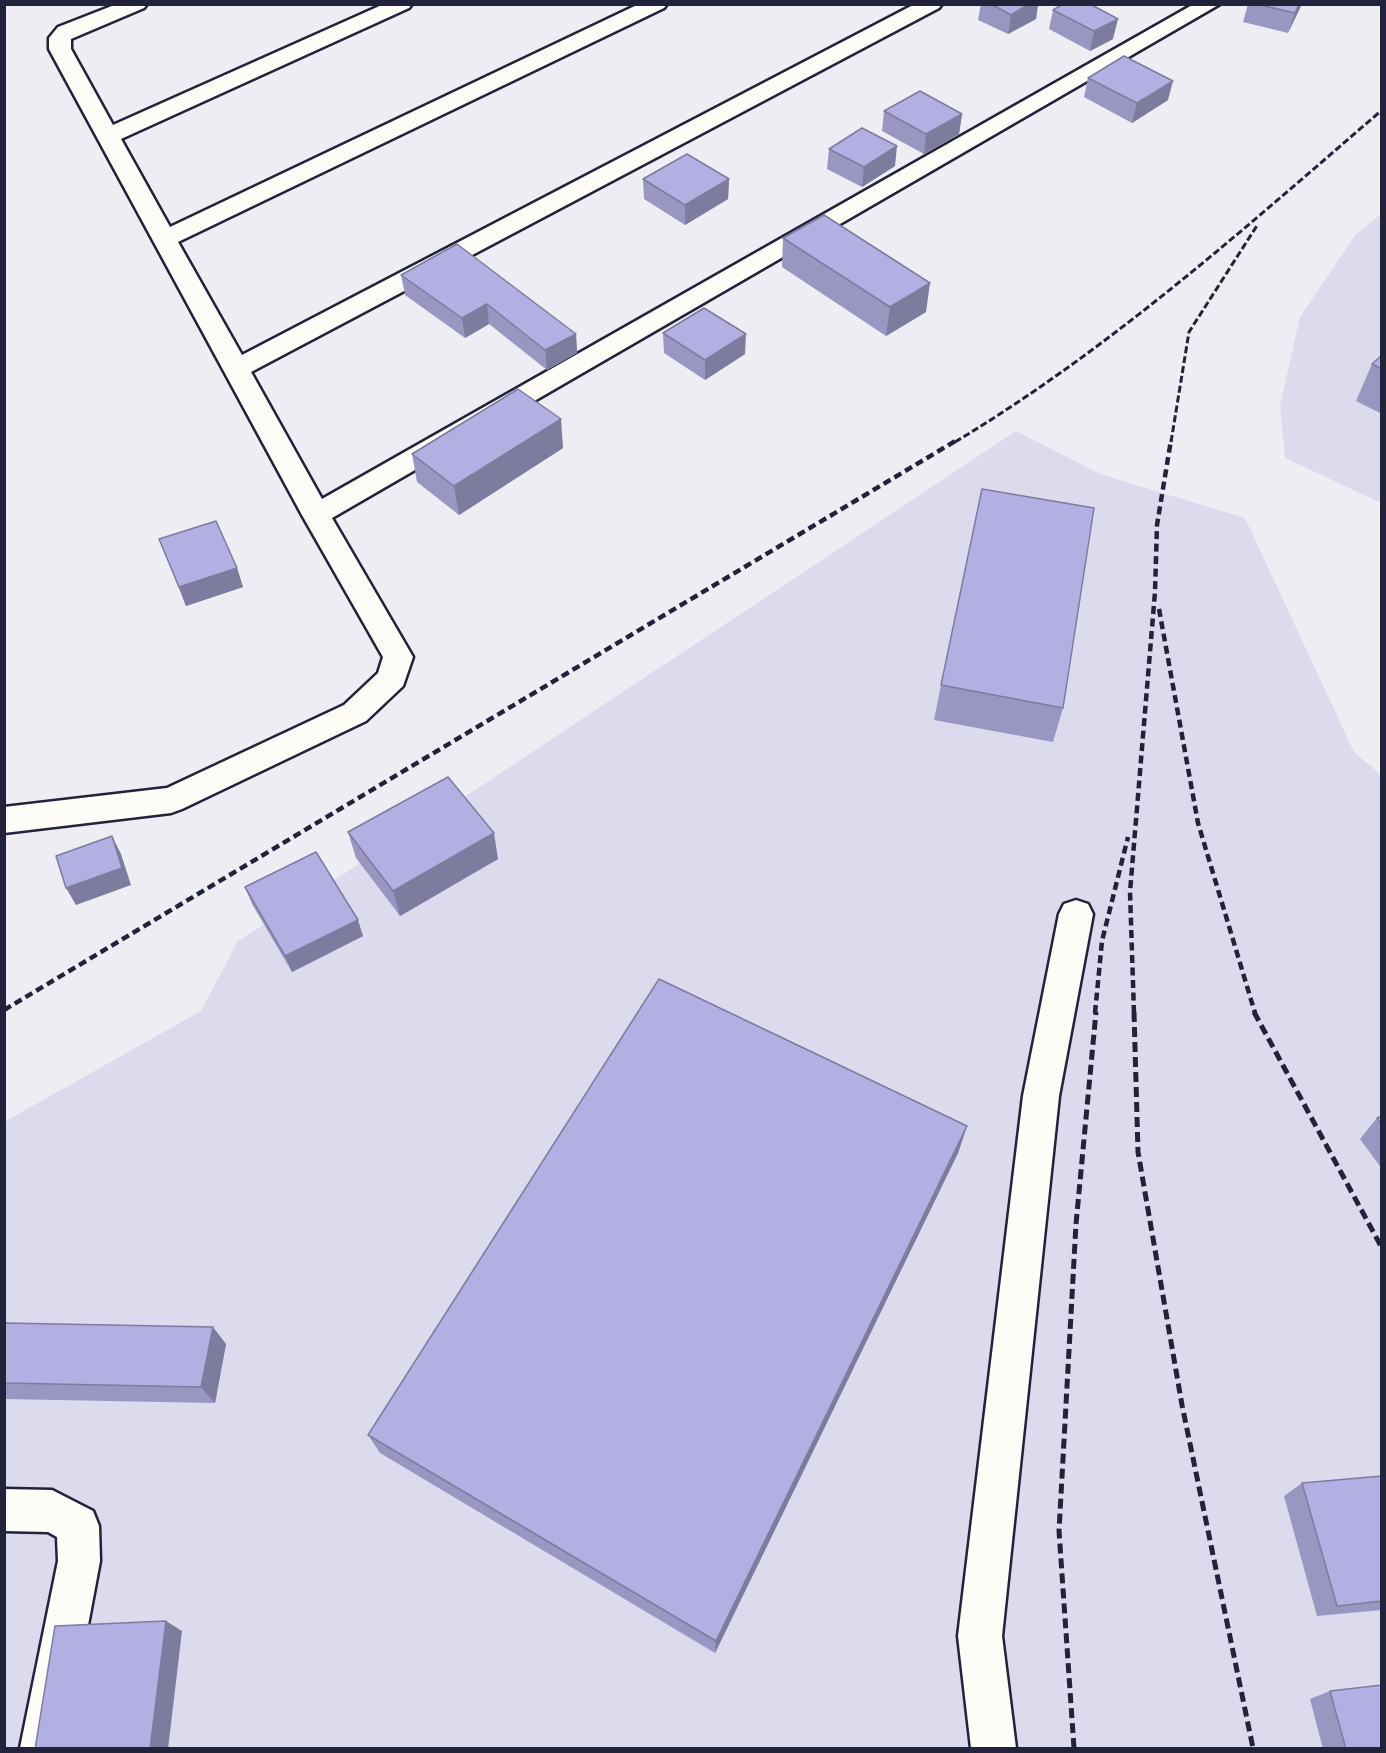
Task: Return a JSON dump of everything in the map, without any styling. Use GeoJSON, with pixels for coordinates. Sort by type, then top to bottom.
{"type":"FeatureCollection","features":[{"type":"Feature","properties":{"kind":"street"},"geometry":{"type":"LineString","coordinates":[[4,820],[171,800],[355,712],[393,678],[398,657],[316,515],[60,49],[60,38],[66,32],[136,4]]}},
{"type":"Feature","properties":{"kind":"street"},"geometry":{"type":"LineString","coordinates":[[108,136],[402,4]]}},
{"type":"Feature","properties":{"kind":"street"},"geometry":{"type":"LineString","coordinates":[[165,239],[657,4]]}},
{"type":"Feature","properties":{"kind":"street"},"geometry":{"type":"LineString","coordinates":[[236,369],[932,4]]}},
{"type":"Feature","properties":{"kind":"street"},"geometry":{"type":"LineString","coordinates":[[316,515],[1210,4]]}},
{"type":"Feature","properties":{"kind":"street"},"geometry":{"type":"LineString","coordinates":[[993,1749],[980,1636],[1041,1096],[1076,914]]}},
{"type":"Feature","properties":{"kind":"street"},"geometry":{"type":"LineString","coordinates":[[4,1510],[52,1511],[78,1526],[79,1561],[43,1749]]}},
{"type":"Feature","properties":{"kind":"shaded area"},"geometry":{"type":"Polygon","coordinates":[[[1381,214],[1381,503],[1285,458],[1280,405],[1300,317],[1356,234],[1381,214]]]}},
{"type":"Feature","properties":{"kind":"shaded area"},"geometry":{"type":"Polygon","coordinates":[[[1016,431],[1100,474],[1245,518],[1354,752],[1381,775],[1381,1748],[5,1748],[4,1122],[201,1011],[238,941],[454,804],[1016,431]]]}},
{"type":"Feature","properties":{"kind":"building"},"geometry":{"type":"Polygon","coordinates":[[[991,4],[1029,4],[1011,15],[991,4]]]}},
{"type":"Feature","properties":{"kind":"building"},"geometry":{"type":"Polygon","coordinates":[[[1063,4],[1090,4],[1118,19],[1094,31],[1053,10],[1063,4]]]}},
{"type":"Feature","properties":{"kind":"building"},"geometry":{"type":"Polygon","coordinates":[[[1256,4],[1299,4],[1295,13],[1256,4]]]}},
{"type":"Feature","properties":{"kind":"building"},"geometry":{"type":"Polygon","coordinates":[[[1124,56],[1173,81],[1137,103],[1088,78],[1124,56]]]}},
{"type":"Feature","properties":{"kind":"building"},"geometry":{"type":"Polygon","coordinates":[[[920,91],[962,114],[926,134],[884,111],[920,91]]]}},
{"type":"Feature","properties":{"kind":"building"},"geometry":{"type":"Polygon","coordinates":[[[862,128],[897,146],[864,167],[829,149],[862,128]]]}},
{"type":"Feature","properties":{"kind":"building"},"geometry":{"type":"Polygon","coordinates":[[[687,154],[729,179],[685,205],[643,179],[687,154]]]}},
{"type":"Feature","properties":{"kind":"building"},"geometry":{"type":"Polygon","coordinates":[[[824,215],[930,283],[890,307],[783,238],[824,215]]]}},
{"type":"Feature","properties":{"kind":"building"},"geometry":{"type":"Polygon","coordinates":[[[457,244],[576,334],[545,350],[487,304],[462,318],[401,275],[457,244]]]}},
{"type":"Feature","properties":{"kind":"building"},"geometry":{"type":"Polygon","coordinates":[[[704,308],[746,334],[705,360],[663,333],[704,308]]]}},
{"type":"Feature","properties":{"kind":"building"},"geometry":{"type":"Polygon","coordinates":[[[1382,355],[1382,369],[1372,364],[1382,355]]]}},
{"type":"Feature","properties":{"kind":"building"},"geometry":{"type":"Polygon","coordinates":[[[518,389],[561,419],[454,486],[412,454],[518,389]]]}},
{"type":"Feature","properties":{"kind":"building"},"geometry":{"type":"Polygon","coordinates":[[[982,489],[1094,508],[1063,708],[941,685],[982,489]]]}},
{"type":"Feature","properties":{"kind":"building"},"geometry":{"type":"Polygon","coordinates":[[[216,521],[237,568],[179,587],[159,539],[216,521]]]}},
{"type":"Feature","properties":{"kind":"building"},"geometry":{"type":"Polygon","coordinates":[[[448,777],[494,833],[393,891],[348,832],[448,777]]]}},
{"type":"Feature","properties":{"kind":"building"},"geometry":{"type":"Polygon","coordinates":[[[112,836],[122,868],[66,888],[56,856],[112,836]]]}},
{"type":"Feature","properties":{"kind":"building"},"geometry":{"type":"Polygon","coordinates":[[[316,852],[358,920],[285,956],[245,887],[316,852]]]}},
{"type":"Feature","properties":{"kind":"building"},"geometry":{"type":"Polygon","coordinates":[[[659,979],[967,1126],[716,1641],[368,1435],[659,979]]]}},
{"type":"Feature","properties":{"kind":"building"},"geometry":{"type":"Polygon","coordinates":[[[4,1323],[213,1327],[201,1387],[4,1383],[4,1323]]]}},
{"type":"Feature","properties":{"kind":"building"},"geometry":{"type":"Polygon","coordinates":[[[1382,1476],[1382,1601],[1337,1606],[1302,1483],[1382,1476]]]}},
{"type":"Feature","properties":{"kind":"building"},"geometry":{"type":"Polygon","coordinates":[[[166,1621],[150,1749],[35,1749],[55,1626],[166,1621]]]}},
{"type":"Feature","properties":{"kind":"building"},"geometry":{"type":"Polygon","coordinates":[[[1382,1685],[1382,1749],[1346,1749],[1330,1691],[1382,1685]]]}},
{"type":"Feature","properties":{"kind":"railway"},"geometry":{"type":"LineString","coordinates":[[955,442],[1012,406],[1122,327],[1228,242],[1382,110]]}},
{"type":"Feature","properties":{"kind":"railway"},"geometry":{"type":"LineString","coordinates":[[1171,442],[1189,332],[1258,224]]}},
{"type":"Feature","properties":{"kind":"railway"},"geometry":{"type":"LineString","coordinates":[[4,1010],[957,440]]}},
{"type":"Feature","properties":{"kind":"railway"},"geometry":{"type":"LineString","coordinates":[[1134,1013],[1130,892],[1155,592],[1157,525],[1171,440]]}},
{"type":"Feature","properties":{"kind":"railway"},"geometry":{"type":"LineString","coordinates":[[1159,609],[1198,823],[1255,1013]]}},
{"type":"Feature","properties":{"kind":"railway"},"geometry":{"type":"LineString","coordinates":[[1095,1013],[1102,941],[1128,837]]}},
{"type":"Feature","properties":{"kind":"railway"},"geometry":{"type":"LineString","coordinates":[[1074,1748],[1059,1531],[1076,1224],[1096,1012]]}},
{"type":"Feature","properties":{"kind":"railway"},"geometry":{"type":"LineString","coordinates":[[1134,1012],[1138,1152],[1182,1405],[1253,1748]]}},
{"type":"Feature","properties":{"kind":"railway"},"geometry":{"type":"LineString","coordinates":[[1254,1012],[1382,1248]]}}]}
